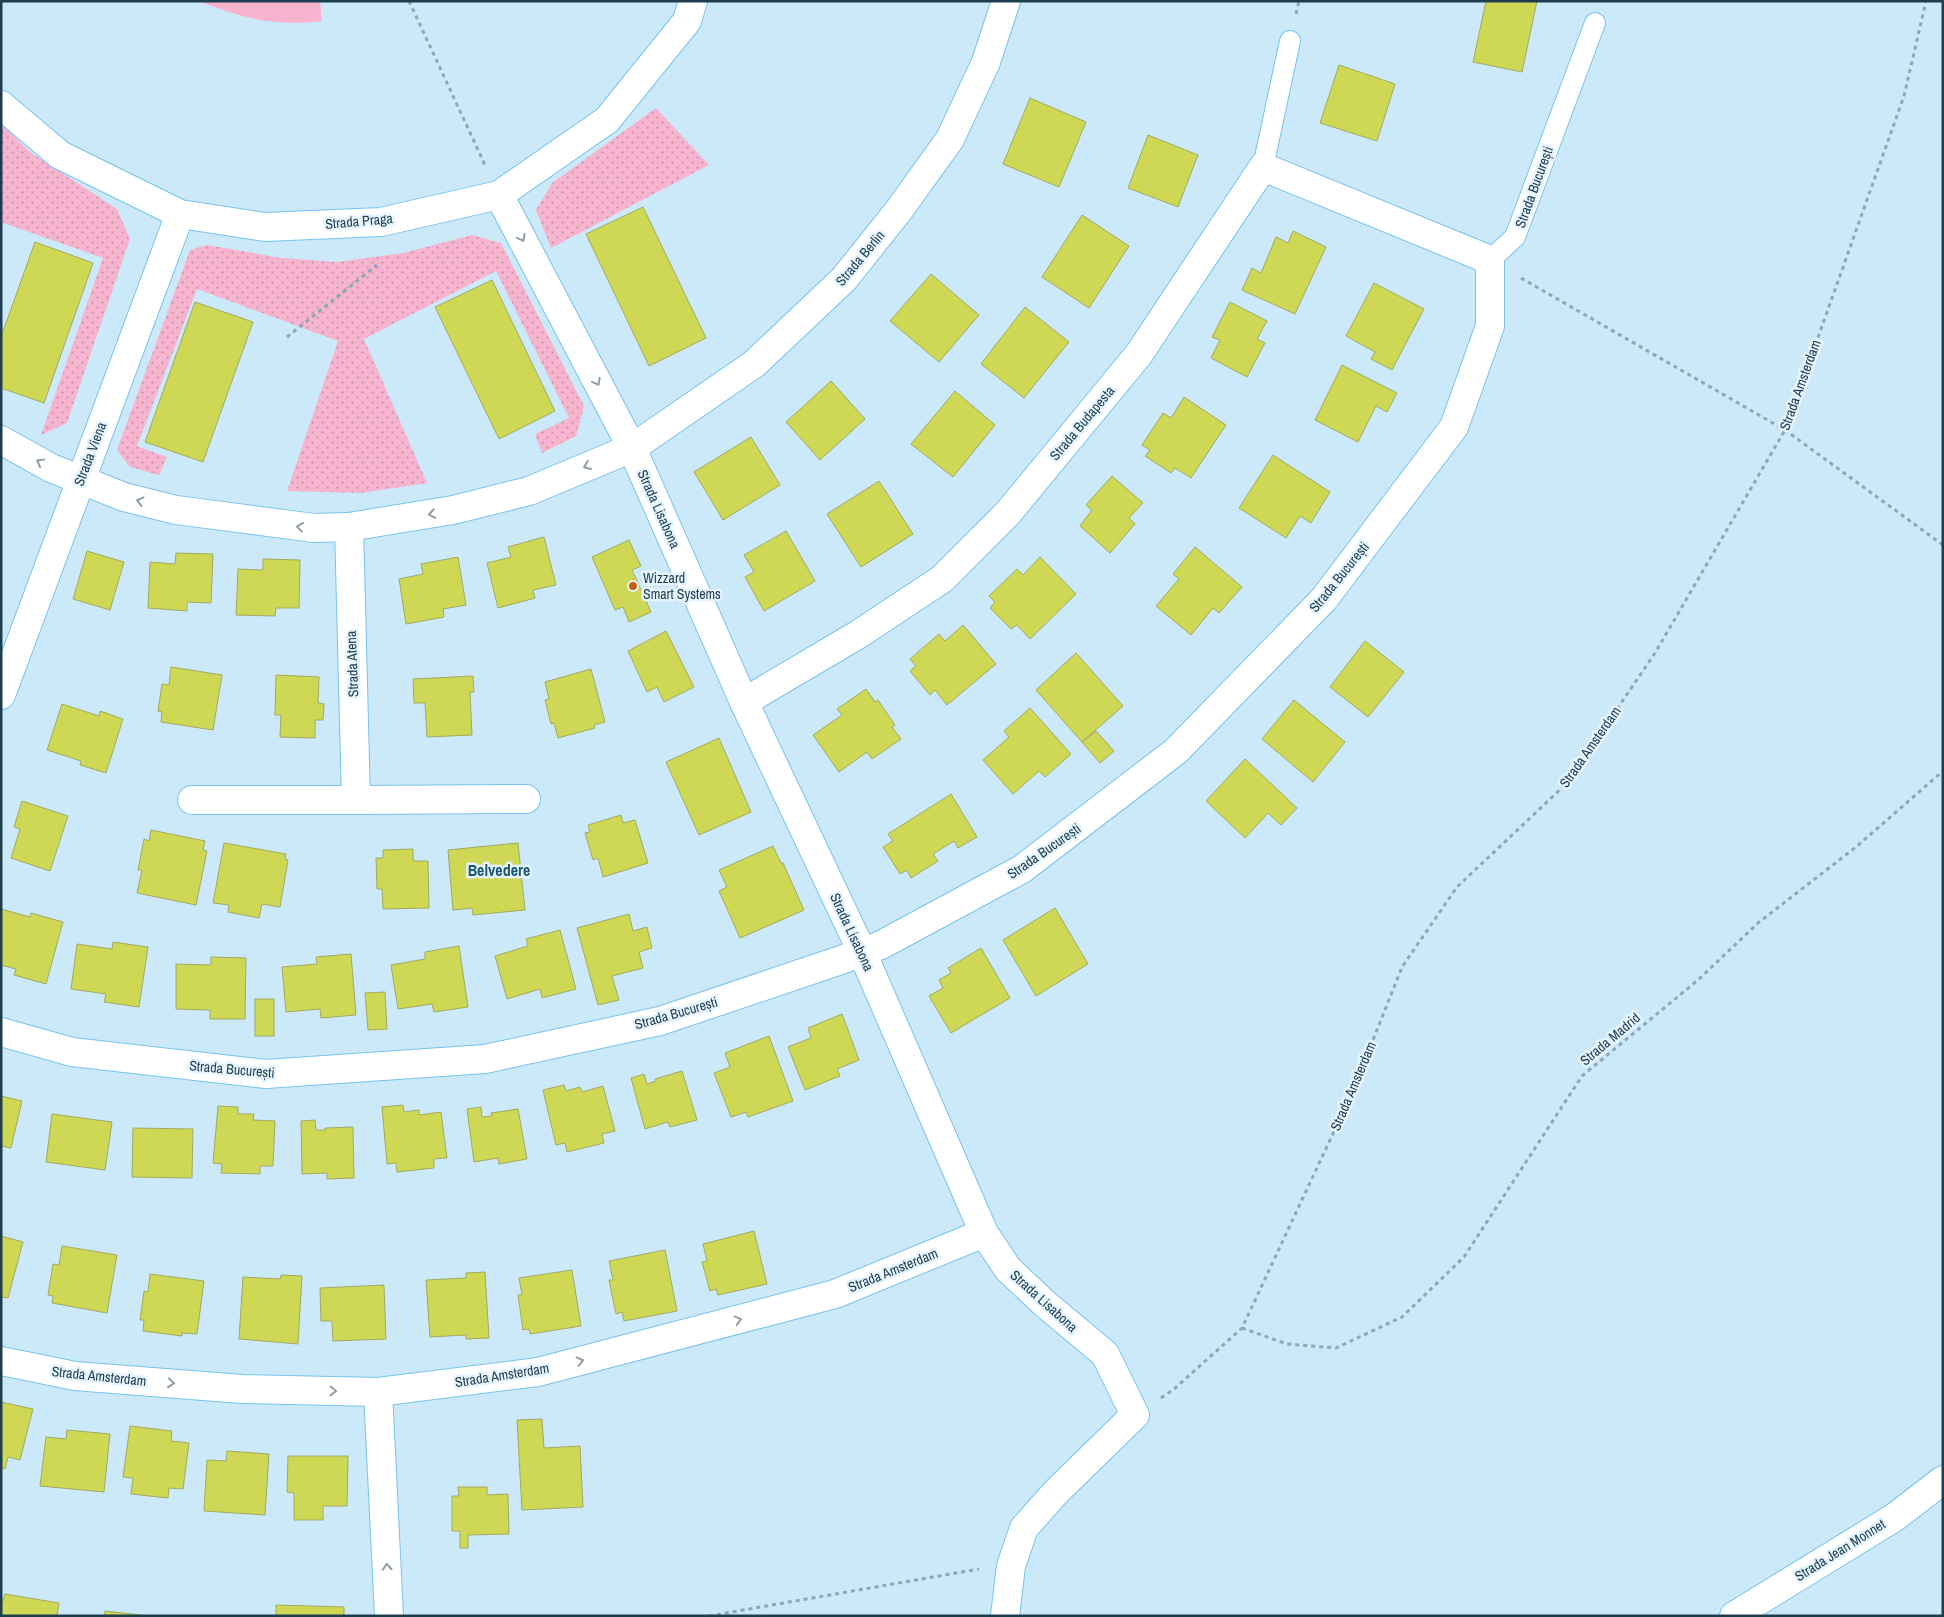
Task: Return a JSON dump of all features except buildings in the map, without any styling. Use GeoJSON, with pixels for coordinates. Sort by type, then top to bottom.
{"type":"FeatureCollection","features":[{"type":"Feature","properties":{"kind":"street","name":"Strada Praga"},"geometry":{"type":"LineString","coordinates":[[1,105],[60,155],[180,214],[265,227],[381,222],[499,195],[608,120],[686,20],[693,1]]}},
{"type":"Feature","properties":{"kind":"street","name":"Strada Berlin"},"geometry":{"type":"LineString","coordinates":[[80,480],[124,497],[176,510],[314,528],[349,527],[453,510],[529,491],[632,448],[754,364],[844,279],[899,210],[950,139],[986,62],[1006,1]]}},
{"type":"Feature","properties":{"kind":"street"},"geometry":{"type":"LineString","coordinates":[[1263,167],[1490,260]]}},
{"type":"Feature","properties":{"kind":"street","name":"Strada Budapesta"},"geometry":{"type":"LineString","coordinates":[[744,702],[859,634],[942,579],[1008,513],[1140,354],[1263,167]]}},
{"type":"Feature","properties":{"kind":"street","name":"Strada Lisabona"},"geometry":{"type":"LineString","coordinates":[[499,195],[632,448],[744,702],[862,952],[984,1233],[1008,1269],[1044,1303],[1105,1354],[1135,1415]]}},
{"type":"Feature","properties":{"kind":"street","name":"Strada Viena"},"geometry":{"type":"LineString","coordinates":[[1,695],[180,214]]}},
{"type":"Feature","properties":{"kind":"street","name":"Strada București"},"geometry":{"type":"LineString","coordinates":[[1,1032],[72,1052],[266,1074],[485,1059],[660,1020],[881,945],[1022,869],[1176,751],[1324,600],[1454,427],[1490,326],[1490,260]]}},
{"type":"Feature","properties":{"kind":"street"},"geometry":{"type":"LineString","coordinates":[[1,440],[51,468],[80,480]]}},
{"type":"Feature","properties":{"kind":"street","name":"Strada Atena"},"geometry":{"type":"LineString","coordinates":[[349,527],[356,800]]}},
{"type":"Feature","properties":{"kind":"street"},"geometry":{"type":"LineString","coordinates":[[192,800],[526,799]]}},
{"type":"Feature","properties":{"kind":"street","name":"Strada Amsterdam"},"geometry":{"type":"LineString","coordinates":[[1,1361],[85,1376],[242,1389],[378,1392],[538,1372],[835,1294],[984,1233]]}},
{"type":"Feature","properties":{"kind":"street"},"geometry":{"type":"LineString","coordinates":[[378,1392],[389,1616]]}},
{"type":"Feature","properties":{"kind":"street"},"geometry":{"type":"LineString","coordinates":[[1005,1616],[1012,1566],[1024,1528],[1056,1492],[1135,1415]]}},
{"type":"Feature","properties":{"kind":"street","name":"Strada Jean Monnet"},"geometry":{"type":"LineString","coordinates":[[1734,1616],[1895,1517],[1943,1480]]}},
{"type":"Feature","properties":{"kind":"lane","name":"Strada București"},"geometry":{"type":"LineString","coordinates":[[1490,260],[1515,237],[1594,23]]}},
{"type":"Feature","properties":{"kind":"lane","name":"Strada Budapesta"},"geometry":{"type":"LineString","coordinates":[[1263,167],[1290,41]]}},
{"type":"Feature","properties":{"kind":"path"},"geometry":{"type":"LineString","coordinates":[[409,1],[499,195]]}},
{"type":"Feature","properties":{"kind":"path","name":"Strada Amsterdam"},"geometry":{"type":"LineString","coordinates":[[1135,1415],[1173,1390],[1242,1328],[1352,1093],[1402,967],[1457,887],[1567,783],[1655,653],[1785,430],[1904,96],[1926,1]]}},
{"type":"Feature","properties":{"kind":"path"},"geometry":{"type":"LineString","coordinates":[[1490,260],[1785,430],[1943,545]]}},
{"type":"Feature","properties":{"kind":"path"},"geometry":{"type":"LineString","coordinates":[[287,336],[377,265]]}},
{"type":"Feature","properties":{"kind":"path","name":"Strada Madrid"},"geometry":{"type":"LineString","coordinates":[[1242,1328],[1287,1344],[1336,1348],[1402,1317],[1464,1257],[1582,1076],[1698,980],[1758,923],[1856,847],[1943,771]]}},
{"type":"Feature","properties":{"kind":"path"},"geometry":{"type":"LineString","coordinates":[[709,1616],[985,1568],[1012,1566]]}},
{"type":"Feature","properties":{"kind":"shaded area"},"geometry":{"type":"Polygon","coordinates":[[[199,1],[320,1],[322,21],[290,23],[259,20],[199,1]]]}},
{"type":"Feature","properties":{"kind":"shaded area"},"geometry":{"type":"Polygon","coordinates":[[[656,108],[709,165],[551,248],[536,210],[552,183],[656,108]]]}},
{"type":"Feature","properties":{"kind":"shaded area"},"geometry":{"type":"Polygon","coordinates":[[[1,123],[30,152],[117,209],[130,239],[67,423],[41,435],[103,258],[1,222],[1,123]]]}},
{"type":"Feature","properties":{"kind":"shaded area"},"geometry":{"type":"Polygon","coordinates":[[[472,235],[501,243],[584,406],[576,436],[542,453],[535,434],[569,418],[496,271],[364,339],[427,483],[361,493],[287,491],[338,341],[197,289],[137,446],[167,457],[159,475],[130,467],[117,450],[190,250],[207,245],[281,258],[337,262],[403,253],[472,235]]]}},
{"type":"Feature","properties":{"kind":"place","name":"Wizzard Smart Systems"},"geometry":{"type":"Point","coordinates":[633,586]}},
{"type":"Feature","properties":{"kind":"district","name":"Belvedere"},"geometry":{"type":"Point","coordinates":[499,870]}}]}
